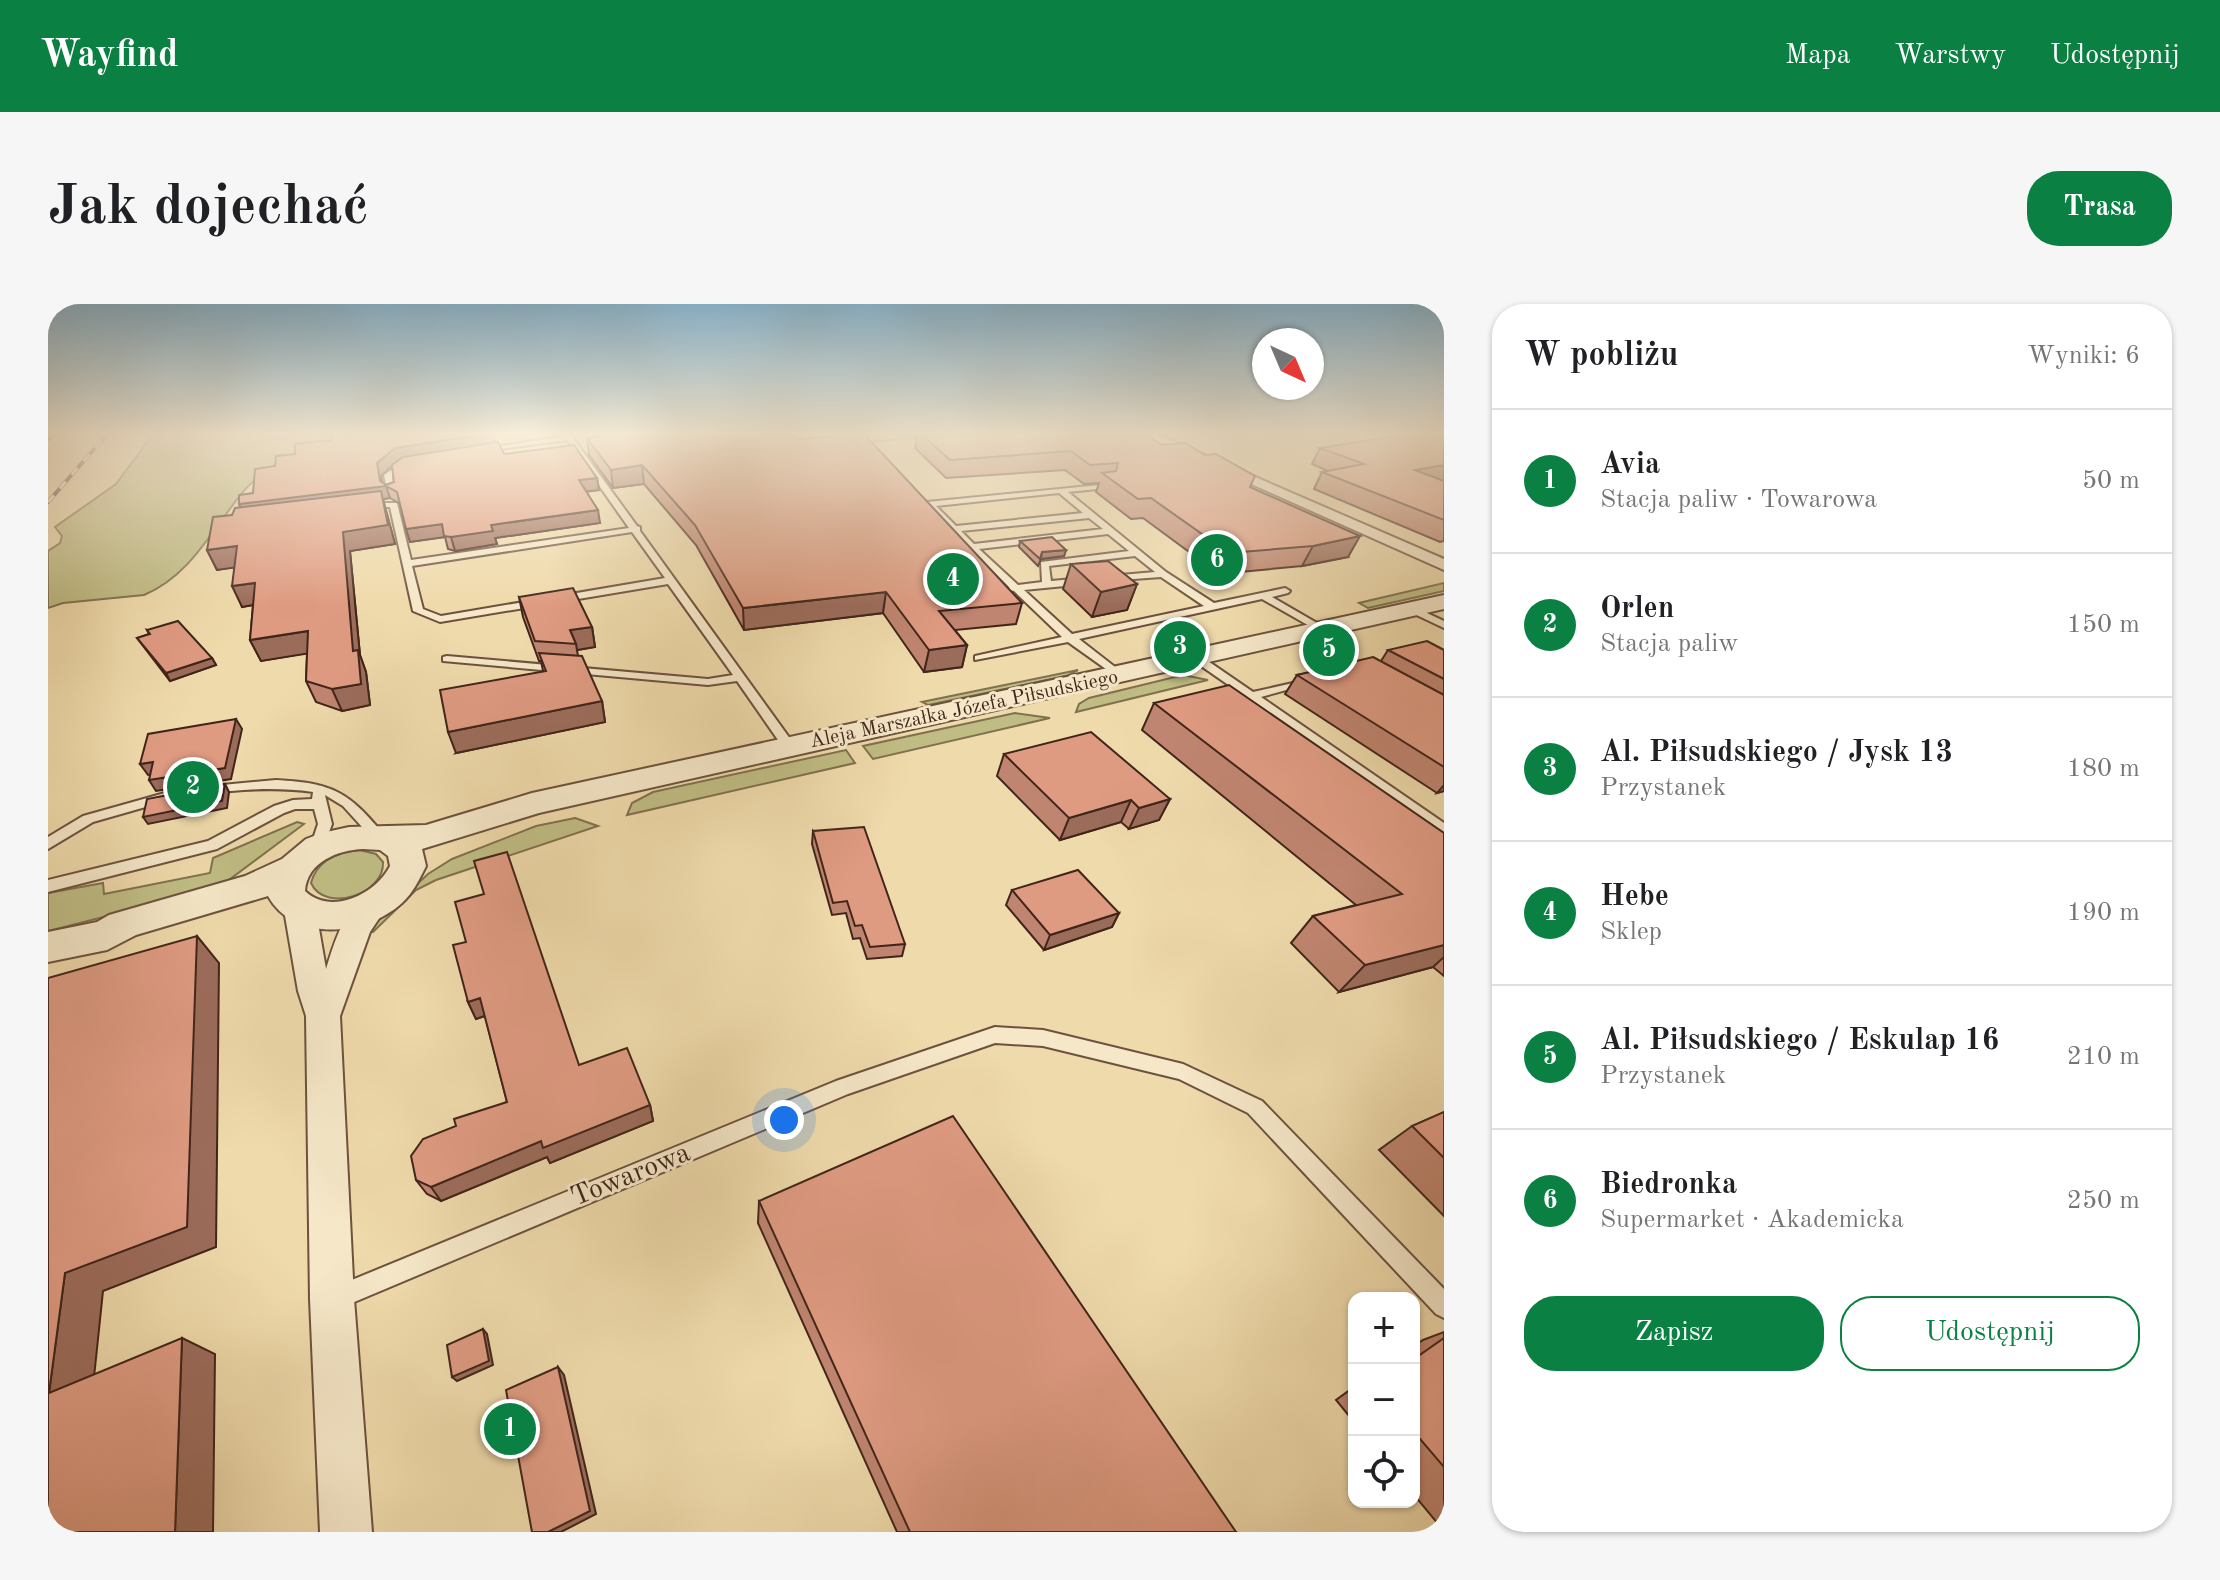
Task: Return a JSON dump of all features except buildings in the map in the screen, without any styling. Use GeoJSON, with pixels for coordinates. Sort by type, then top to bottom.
{"type":"FeatureCollection","features":[{"type":"Feature","properties":{"kind":"street"},"geometry":{"type":"LineString","coordinates":[[1274,490],[1444,565]]}},
{"type":"Feature","properties":{"kind":"street","name":"Aleja Marszałka Józefa Piłsudskiego"},"geometry":{"type":"LineString","coordinates":[[48,947],[107,935],[123,925],[257,886],[345,837],[429,836],[532,804],[578,797],[1444,602]]}},
{"type":"Feature","properties":{"kind":"street","name":"Aleja Marszałka Józefa Piłsudskiego"},"geometry":{"type":"LineString","coordinates":[[107,935],[125,938],[245,913],[298,909],[314,915],[341,915],[373,905],[394,890],[403,878],[447,851],[543,815],[578,797]]}},
{"type":"Feature","properties":{"kind":"street"},"geometry":{"type":"LineString","coordinates":[[382,836],[405,850],[408,866],[403,878]]}},
{"type":"Feature","properties":{"kind":"street"},"geometry":{"type":"LineString","coordinates":[[306,858],[286,889],[298,909],[309,952],[314,999],[323,1016],[332,1299],[346,1532]]}},
{"type":"Feature","properties":{"kind":"street"},"geometry":{"type":"LineString","coordinates":[[323,1016],[335,997],[346,945],[373,905]]}},
{"type":"Feature","properties":{"kind":"lane"},"geometry":{"type":"LineString","coordinates":[[609,490],[790,747]]}},
{"type":"Feature","properties":{"kind":"lane"},"geometry":{"type":"LineString","coordinates":[[1067,490],[930,504],[1013,588],[1120,676]]}},
{"type":"Feature","properties":{"kind":"lane"},"geometry":{"type":"LineString","coordinates":[[1061,491],[1163,574],[1211,606]]}},
{"type":"Feature","properties":{"kind":"lane"},"geometry":{"type":"LineString","coordinates":[[347,507],[384,502],[394,505],[418,611],[440,619],[672,580]]}},
{"type":"Feature","properties":{"kind":"lane"},"geometry":{"type":"LineString","coordinates":[[954,529],[1090,515]]}},
{"type":"Feature","properties":{"kind":"lane"},"geometry":{"type":"LineString","coordinates":[[406,564],[637,529]]}},
{"type":"Feature","properties":{"kind":"lane"},"geometry":{"type":"LineString","coordinates":[[972,547],[1109,531]]}},
{"type":"Feature","properties":{"kind":"lane"},"geometry":{"type":"LineString","coordinates":[[1047,585],[1044,564],[1136,553]]}},
{"type":"Feature","properties":{"kind":"lane"},"geometry":{"type":"LineString","coordinates":[[1013,588],[1163,574]]}},
{"type":"Feature","properties":{"kind":"lane"},"geometry":{"type":"LineString","coordinates":[[979,658],[1285,591]]}},
{"type":"Feature","properties":{"kind":"lane"},"geometry":{"type":"LineString","coordinates":[[1262,595],[1324,630]]}},
{"type":"Feature","properties":{"kind":"lane"},"geometry":{"type":"LineString","coordinates":[[1412,609],[1444,625]]}},
{"type":"Feature","properties":{"kind":"lane"},"geometry":{"type":"LineString","coordinates":[[447,659],[708,682],[741,677]]}},
{"type":"Feature","properties":{"kind":"lane"},"geometry":{"type":"LineString","coordinates":[[1198,659],[1444,830]]}},
{"type":"Feature","properties":{"kind":"lane"},"geometry":{"type":"LineString","coordinates":[[1251,696],[1327,676]]}},
{"type":"Feature","properties":{"kind":"lane"},"geometry":{"type":"LineString","coordinates":[[48,844],[88,819],[149,799],[251,784],[343,799],[382,836]]}},
{"type":"Feature","properties":{"kind":"lane"},"geometry":{"type":"LineString","coordinates":[[306,858],[325,828],[318,797]]}},
{"type":"Feature","properties":{"kind":"lane"},"geometry":{"type":"LineString","coordinates":[[48,886],[212,845],[238,835],[279,810],[318,797]]}},
{"type":"Feature","properties":{"kind":"lane","name":"Towarowa"},"geometry":{"type":"LineString","coordinates":[[332,1299],[930,1055],[995,1035],[1043,1038],[1183,1072],[1255,1107],[1444,1306]]}},
{"type":"Feature","properties":{"kind":"shaded area"},"geometry":{"type":"Polygon","coordinates":[[[107,490],[244,490],[187,564],[175,576],[144,595],[63,603],[48,608],[48,551],[60,543],[62,536],[55,527],[107,490]]]}},
{"type":"Feature","properties":{"kind":"shaded area"},"geometry":{"type":"Polygon","coordinates":[[[1444,583],[1444,591],[1368,608],[1359,603],[1444,583]]]}},
{"type":"Feature","properties":{"kind":"shaded area"},"geometry":{"type":"Polygon","coordinates":[[[1078,670],[1067,676],[928,705],[922,702],[1078,670]]]}},
{"type":"Feature","properties":{"kind":"shaded area"},"geometry":{"type":"Polygon","coordinates":[[[1183,675],[1208,680],[1076,712],[1079,704],[1089,698],[1183,675]]]}},
{"type":"Feature","properties":{"kind":"shaded area"},"geometry":{"type":"Polygon","coordinates":[[[1015,713],[1050,718],[873,759],[863,746],[1015,713]]]}},
{"type":"Feature","properties":{"kind":"shaded area"},"geometry":{"type":"Polygon","coordinates":[[[846,750],[855,763],[627,815],[632,803],[653,792],[846,750]]]}},
{"type":"Feature","properties":{"kind":"shaded area"},"geometry":{"type":"Polygon","coordinates":[[[575,818],[598,826],[436,880],[416,890],[373,932],[366,932],[428,874],[452,859],[536,826],[575,818]]]}},
{"type":"Feature","properties":{"kind":"shaded area"},"geometry":{"type":"Polygon","coordinates":[[[297,822],[304,824],[218,888],[48,931],[48,893],[103,883],[104,894],[210,873],[213,858],[297,822]]]}},
{"type":"Feature","properties":{"kind":"shaded area"},"geometry":{"type":"Polygon","coordinates":[[[360,850],[376,854],[383,862],[375,883],[353,896],[328,897],[318,892],[311,883],[323,863],[336,855],[360,850]]]}},
{"type":"Feature","properties":{"kind":"railway"},"geometry":{"type":"LineString","coordinates":[[48,502],[58,490]]}},
{"type":"Feature","properties":{"kind":"place","name":"Biedronka"},"geometry":{"type":"Point","coordinates":[1217,560]}},
{"type":"Feature","properties":{"kind":"place","name":"Hebe"},"geometry":{"type":"Point","coordinates":[953,579]}},
{"type":"Feature","properties":{"kind":"place","name":"Al. Piłsudskiego / Jysk 13"},"geometry":{"type":"Point","coordinates":[1180,647]}},
{"type":"Feature","properties":{"kind":"place","name":"Al. Piłsudskiego / Eskulap 16"},"geometry":{"type":"Point","coordinates":[1329,650]}},
{"type":"Feature","properties":{"kind":"place","name":"Orlen"},"geometry":{"type":"Point","coordinates":[193,787]}},
{"type":"Feature","properties":{"kind":"place","name":"Avia"},"geometry":{"type":"Point","coordinates":[510,1429]}}]}
